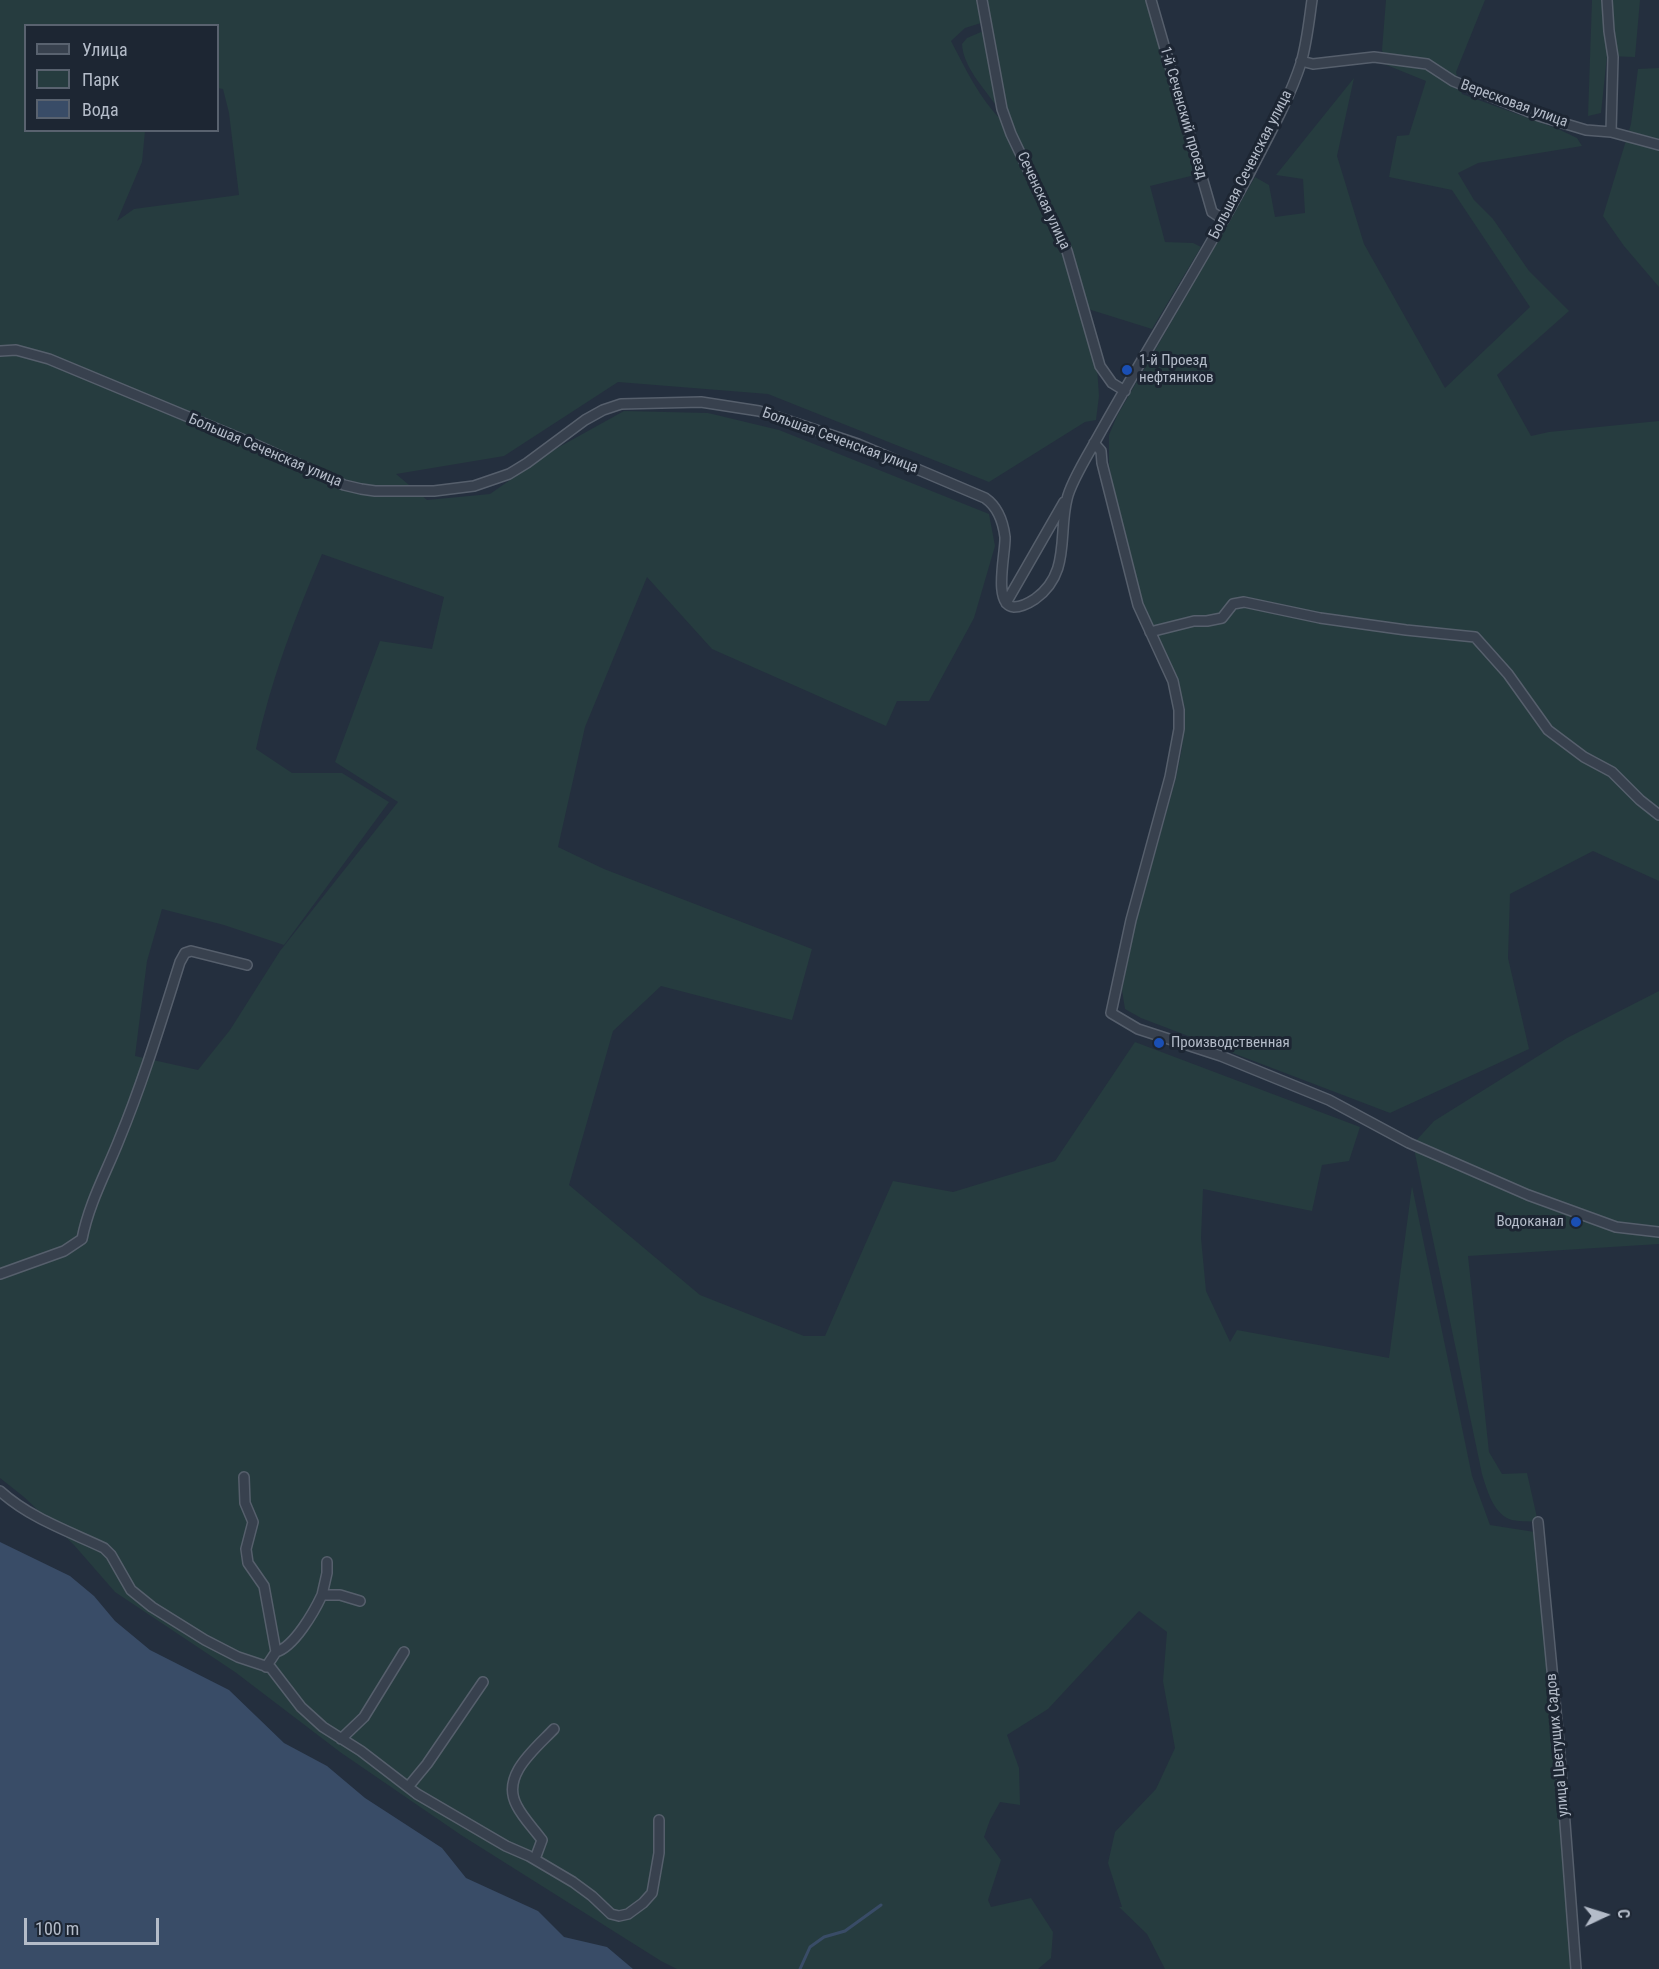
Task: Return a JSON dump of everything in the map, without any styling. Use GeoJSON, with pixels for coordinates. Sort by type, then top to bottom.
{"type":"FeatureCollection","features":[{"type":"Feature","properties":{"kind":"street","name":"Сеченская улица"},"geometry":{"type":"LineString","coordinates":[[982,0],[1002,108],[1011,134],[1067,251],[1100,366],[1112,383],[1125,391]]}},
{"type":"Feature","properties":{"kind":"street","name":"1-й Сеченский проезд"},"geometry":{"type":"LineString","coordinates":[[1151,0],[1212,212],[1224,220]]}},
{"type":"Feature","properties":{"kind":"street","name":"Большая Сеченская улица"},"geometry":{"type":"LineString","coordinates":[[0,351],[16,350],[50,359],[256,445],[344,485],[375,491],[434,491],[474,486],[509,474],[585,420],[603,410],[621,404],[701,402],[759,411],[883,454],[992,503],[1002,522],[1005,535],[1001,590],[1003,598],[1006,603],[1015,607],[1028,604],[1041,595],[1055,576],[1064,540],[1067,498],[1095,443],[1224,220],[1274,126],[1301,61],[1312,0]]}},
{"type":"Feature","properties":{"kind":"street"},"geometry":{"type":"LineString","coordinates":[[1607,0],[1608,32],[1613,57],[1611,132]]}},
{"type":"Feature","properties":{"kind":"street","name":"Вересковая улица"},"geometry":{"type":"LineString","coordinates":[[1301,61],[1313,64],[1374,57],[1427,64],[1453,81],[1539,116],[1586,130],[1611,132],[1659,144]]}},
{"type":"Feature","properties":{"kind":"street"},"geometry":{"type":"LineString","coordinates":[[1095,443],[1101,451],[1102,463],[1138,605],[1173,681],[1179,710],[1179,729],[1170,777],[1131,920],[1111,1013],[1138,1029],[1210,1052],[1329,1100],[1413,1144],[1528,1195],[1616,1227],[1659,1232]]}},
{"type":"Feature","properties":{"kind":"street"},"geometry":{"type":"LineString","coordinates":[[1006,603],[1067,498]]}},
{"type":"Feature","properties":{"kind":"street"},"geometry":{"type":"LineString","coordinates":[[1150,632],[1194,621],[1222,618],[1233,604],[1244,602],[1320,618],[1475,637],[1508,674],[1548,730],[1584,757],[1612,772],[1659,815]]}},
{"type":"Feature","properties":{"kind":"street"},"geometry":{"type":"LineString","coordinates":[[0,1274],[64,1251],[82,1239],[95,1192],[119,1140],[185,952],[191,951],[247,965]]}},
{"type":"Feature","properties":{"kind":"street"},"geometry":{"type":"LineString","coordinates":[[244,1477],[245,1503],[253,1522],[246,1549],[248,1563],[264,1586],[276,1652]]}},
{"type":"Feature","properties":{"kind":"street"},"geometry":{"type":"LineString","coordinates":[[0,1491],[35,1517],[104,1548],[111,1555],[131,1590],[177,1624],[238,1657],[270,1668],[301,1707],[341,1740],[361,1751],[408,1787],[506,1846],[535,1859],[592,1896],[611,1914],[619,1916],[628,1914],[652,1893],[659,1853],[659,1820]]}},
{"type":"Feature","properties":{"kind":"street","name":"улица Цветущих Садов"},"geometry":{"type":"LineString","coordinates":[[1538,1522],[1559,1743],[1576,1969]]}},
{"type":"Feature","properties":{"kind":"street"},"geometry":{"type":"LineString","coordinates":[[266,1667],[276,1652],[284,1649],[313,1613],[322,1595],[327,1562]]}},
{"type":"Feature","properties":{"kind":"street"},"geometry":{"type":"LineString","coordinates":[[322,1595],[340,1595],[360,1601]]}},
{"type":"Feature","properties":{"kind":"street"},"geometry":{"type":"LineString","coordinates":[[341,1740],[364,1717],[404,1652]]}},
{"type":"Feature","properties":{"kind":"street"},"geometry":{"type":"LineString","coordinates":[[408,1787],[427,1764],[483,1682]]}},
{"type":"Feature","properties":{"kind":"street"},"geometry":{"type":"LineString","coordinates":[[535,1859],[542,1840],[517,1807],[512,1793],[515,1772],[554,1729]]}},
{"type":"Feature","properties":{"kind":"green space"},"geometry":{"type":"Polygon","coordinates":[[[0,0],[976,0],[981,12],[981,23],[965,28],[951,41],[980,93],[1002,121],[1063,253],[1097,367],[1099,396],[1096,420],[1085,422],[989,482],[768,394],[618,382],[504,456],[396,474],[427,500],[490,494],[550,452],[624,411],[708,413],[779,430],[989,514],[995,546],[974,618],[929,701],[897,701],[886,726],[712,649],[647,577],[585,727],[558,847],[604,869],[812,949],[792,1020],[661,986],[613,1031],[569,1185],[700,1295],[804,1336],[825,1336],[893,1181],[953,1192],[1055,1161],[1135,1042],[1360,1127],[1349,1161],[1322,1165],[1312,1211],[1203,1189],[1201,1238],[1206,1291],[1230,1342],[1237,1330],[1389,1358],[1412,1186],[1472,1476],[1490,1525],[1541,1533],[1577,1969],[1165,1969],[1147,1934],[1119,1907],[1122,1907],[1108,1863],[1115,1832],[1156,1789],[1175,1748],[1163,1681],[1167,1632],[1139,1611],[1048,1709],[1007,1735],[1019,1768],[1020,1805],[1000,1802],[984,1837],[1001,1860],[988,1900],[991,1907],[1031,1898],[1053,1932],[1051,1958],[1038,1969],[677,1969],[461,1835],[340,1752],[235,1672],[115,1592],[74,1545],[24,1497],[0,1478],[0,0]],[[322,554],[284,650],[268,699],[256,749],[292,773],[342,773],[389,802],[284,945],[224,925],[162,909],[147,961],[135,1056],[198,1070],[230,1030],[280,951],[398,802],[335,762],[380,641],[432,649],[444,597],[322,554]]]}},
{"type":"Feature","properties":{"kind":"green space"},"geometry":{"type":"Polygon","coordinates":[[[986,0],[1148,0],[1195,175],[1150,186],[1165,242],[1193,243],[1201,247],[1152,329],[1088,309],[1069,248],[1005,108],[986,0]]]}},
{"type":"Feature","properties":{"kind":"green space"},"geometry":{"type":"Polygon","coordinates":[[[1386,0],[1485,0],[1456,72],[1462,94],[1558,129],[1577,138],[1582,146],[1478,163],[1458,173],[1474,200],[1493,219],[1529,271],[1569,311],[1497,375],[1531,436],[1549,432],[1659,421],[1659,881],[1593,851],[1510,894],[1508,958],[1529,1049],[1390,1113],[1141,1018],[1125,1009],[1122,990],[1136,921],[1176,778],[1182,748],[1185,708],[1172,665],[1142,603],[1117,508],[1109,464],[1109,435],[1117,416],[1255,177],[1269,185],[1275,217],[1305,213],[1303,179],[1276,175],[1354,78],[1337,156],[1364,244],[1445,388],[1530,307],[1452,190],[1389,177],[1397,136],[1409,135],[1426,81],[1384,64],[1382,50],[1386,0]]]}},
{"type":"Feature","properties":{"kind":"green space"},"geometry":{"type":"Polygon","coordinates":[[[1592,0],[1640,0],[1635,57],[1607,56],[1601,113],[1588,116],[1592,0]]]}},
{"type":"Feature","properties":{"kind":"green space"},"geometry":{"type":"Polygon","coordinates":[[[981,32],[984,33],[997,104],[974,76],[963,52],[962,44],[967,38],[981,32]]]}},
{"type":"Feature","properties":{"kind":"green space"},"geometry":{"type":"Polygon","coordinates":[[[1659,68],[1659,287],[1624,246],[1603,216],[1631,124],[1638,69],[1659,68]]]}},
{"type":"Feature","properties":{"kind":"green space"},"geometry":{"type":"Polygon","coordinates":[[[1659,991],[1659,1244],[1468,1256],[1489,1452],[1502,1474],[1527,1473],[1538,1522],[1512,1520],[1503,1516],[1495,1506],[1482,1474],[1413,1144],[1434,1121],[1567,1038],[1659,991]]]}},
{"type":"Feature","properties":{"kind":"water"},"geometry":{"type":"Polygon","coordinates":[[[0,1542],[70,1576],[94,1596],[115,1621],[150,1650],[229,1690],[284,1743],[327,1766],[365,1798],[442,1848],[466,1878],[538,1911],[564,1937],[607,1947],[633,1969],[0,1969],[0,1542]]]}},
{"type":"Feature","properties":{"kind":"waterway"},"geometry":{"type":"LineString","coordinates":[[800,1969],[810,1947],[824,1937],[845,1931],[881,1905]]}},
{"type":"Feature","properties":{"kind":"place","name":"1-й Проезд нефтяников"},"geometry":{"type":"Point","coordinates":[1127,370]}},
{"type":"Feature","properties":{"kind":"place","name":"Производственная"},"geometry":{"type":"Point","coordinates":[1159,1043]}},
{"type":"Feature","properties":{"kind":"place","name":"Водоканал"},"geometry":{"type":"Point","coordinates":[1576,1222]}}]}
